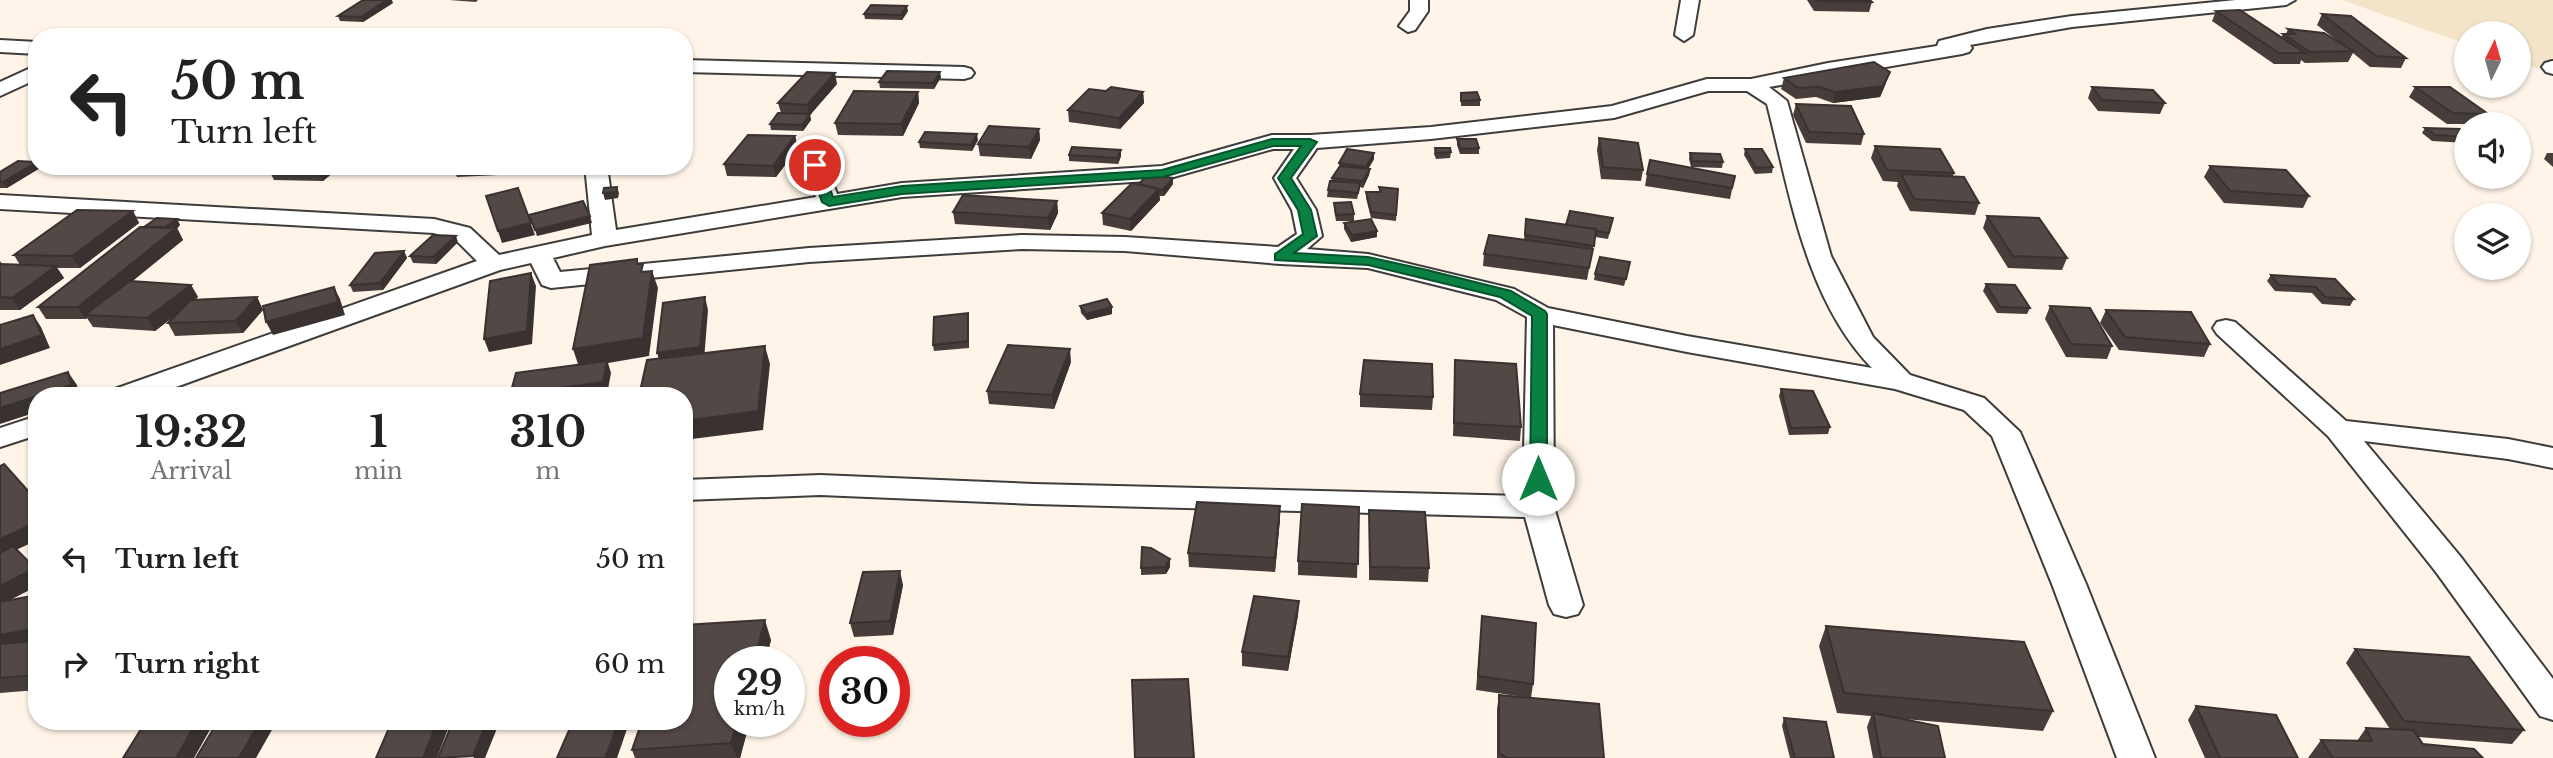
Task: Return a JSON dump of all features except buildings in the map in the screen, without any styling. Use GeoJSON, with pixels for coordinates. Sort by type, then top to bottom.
{"type":"FeatureCollection","features":[{"type":"Feature","properties":{"kind":"street"},"geometry":{"type":"LineString","coordinates":[[1408,26],[1419,11],[1419,0]]}},
{"type":"Feature","properties":{"kind":"street"},"geometry":{"type":"LineString","coordinates":[[1684,35],[1690,0]]}},
{"type":"Feature","properties":{"kind":"street"},"geometry":{"type":"LineString","coordinates":[[147,387],[493,264],[605,239],[902,190],[1163,173],[1272,142],[1310,142],[1431,133],[1614,112],[1707,85],[1751,85],[1954,46],[1982,35],[2286,0]]}},
{"type":"Feature","properties":{"kind":"street"},"geometry":{"type":"LineString","coordinates":[[0,46],[28,48]]}},
{"type":"Feature","properties":{"kind":"street"},"geometry":{"type":"LineString","coordinates":[[693,66],[964,73]]}},
{"type":"Feature","properties":{"kind":"street"},"geometry":{"type":"LineString","coordinates":[[0,90],[28,76]]}},
{"type":"Feature","properties":{"kind":"street"},"geometry":{"type":"LineString","coordinates":[[1751,85],[1777,101],[1819,256],[1861,341],[1900,381]]}},
{"type":"Feature","properties":{"kind":"street"},"geometry":{"type":"LineString","coordinates":[[1280,257],[1310,236],[1304,210],[1285,178],[1310,142]]}},
{"type":"Feature","properties":{"kind":"street"},"geometry":{"type":"LineString","coordinates":[[808,147],[829,202]]}},
{"type":"Feature","properties":{"kind":"street"},"geometry":{"type":"LineString","coordinates":[[597,175],[605,239]]}},
{"type":"Feature","properties":{"kind":"street"},"geometry":{"type":"LineString","coordinates":[[0,202],[434,226],[454,229],[472,239],[493,264]]}},
{"type":"Feature","properties":{"kind":"street"},"geometry":{"type":"LineString","coordinates":[[539,254],[551,281],[823,254],[1022,242],[1125,244],[1280,257],[1368,261],[1505,294],[1539,314],[1687,344],[1900,381],[1974,404],[2005,432],[2069,584],[2136,758]]}},
{"type":"Feature","properties":{"kind":"street"},"geometry":{"type":"LineString","coordinates":[[1539,314],[1538,507],[1566,605]]}},
{"type":"Feature","properties":{"kind":"street"},"geometry":{"type":"LineString","coordinates":[[2226,328],[2338,429],[2448,564],[2553,706]]}},
{"type":"Feature","properties":{"kind":"street"},"geometry":{"type":"LineString","coordinates":[[0,439],[28,428]]}},
{"type":"Feature","properties":{"kind":"street"},"geometry":{"type":"LineString","coordinates":[[2338,429],[2508,449],[2553,458]]}},
{"type":"Feature","properties":{"kind":"street"},"geometry":{"type":"LineString","coordinates":[[693,491],[820,485],[1034,494],[1538,507]]}},
{"type":"Feature","properties":{"kind":"shaded area"},"geometry":{"type":"Polygon","coordinates":[[[2342,0],[2553,0],[2553,74],[2531,66],[2531,21],[2454,21],[2454,40],[2342,0]]]}},
{"type":"Feature","properties":{"kind":"route"},"geometry":{"type":"LineString","coordinates":[[815,165],[829,202],[902,190],[1163,173],[1272,142],[1310,142],[1285,178],[1304,210],[1310,236],[1280,257],[1368,261],[1505,294],[1539,314],[1538,479]]}}]}
